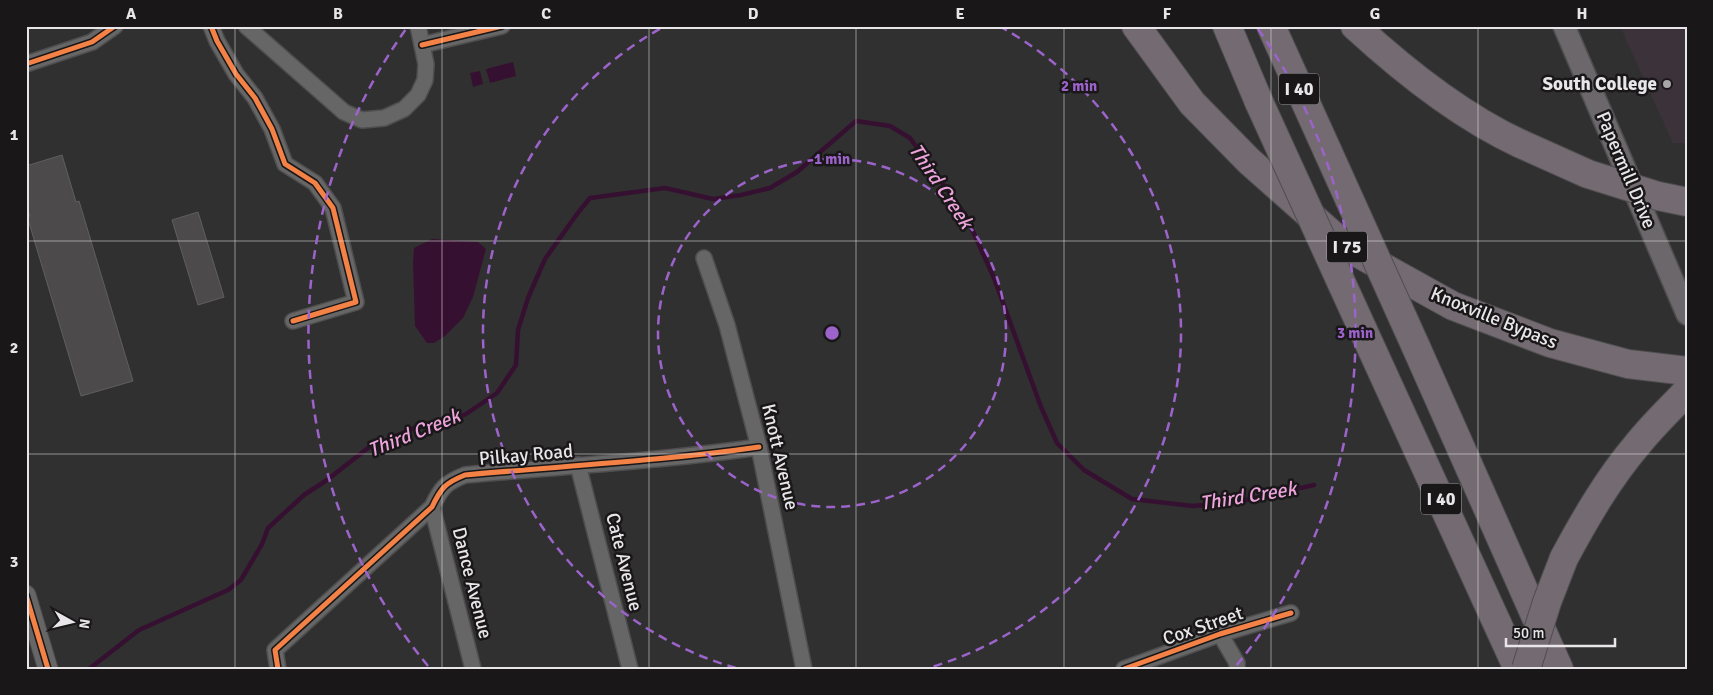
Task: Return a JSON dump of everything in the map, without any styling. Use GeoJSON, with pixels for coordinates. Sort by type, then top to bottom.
{"type":"FeatureCollection","features":[{"type":"Feature","properties":{"kind":"highway","name":"Knoxville Bypass"},"geometry":{"type":"LineString","coordinates":[[1136,26],[1192,103],[1249,161],[1345,246],[1454,306],[1550,343],[1628,364],[1687,370]]}},
{"type":"Feature","properties":{"kind":"highway","name":"I 40"},"geometry":{"type":"LineString","coordinates":[[1227,26],[1259,102],[1518,669]]}},
{"type":"Feature","properties":{"kind":"highway","name":"I 40"},"geometry":{"type":"LineString","coordinates":[[1271,26],[1416,346],[1559,669]]}},
{"type":"Feature","properties":{"kind":"highway"},"geometry":{"type":"LineString","coordinates":[[1356,26],[1388,56],[1444,99],[1499,134],[1588,174],[1658,196],[1687,202]]}},
{"type":"Feature","properties":{"kind":"highway"},"geometry":{"type":"LineString","coordinates":[[1526,669],[1547,602],[1564,558],[1595,503],[1636,445],[1687,391]]}},
{"type":"Feature","properties":{"kind":"main road","name":"Papermill Drive"},"geometry":{"type":"LineString","coordinates":[[1564,26],[1687,314]]}},
{"type":"Feature","properties":{"kind":"street"},"geometry":{"type":"LineString","coordinates":[[26,64],[92,42],[115,26]]}},
{"type":"Feature","properties":{"kind":"street"},"geometry":{"type":"LineString","coordinates":[[210,26],[236,74],[255,98],[264,114],[272,129],[285,164],[315,184],[333,208],[356,302],[293,321]]}},
{"type":"Feature","properties":{"kind":"street"},"geometry":{"type":"LineString","coordinates":[[246,26],[344,112],[362,120],[384,118],[404,109],[418,95],[425,80],[426,64],[418,26]]}},
{"type":"Feature","properties":{"kind":"street"},"geometry":{"type":"LineString","coordinates":[[422,45],[502,26]]}},
{"type":"Feature","properties":{"kind":"street","name":"Knott Avenue"},"geometry":{"type":"LineString","coordinates":[[704,258],[727,325],[759,447],[804,669]]}},
{"type":"Feature","properties":{"kind":"street","name":"Pilkay Road"},"geometry":{"type":"LineString","coordinates":[[278,669],[275,650],[432,507],[440,490],[452,481],[465,475],[686,457],[759,447]]}},
{"type":"Feature","properties":{"kind":"street","name":"Cate Avenue"},"geometry":{"type":"LineString","coordinates":[[578,465],[630,669]]}},
{"type":"Feature","properties":{"kind":"street","name":"Dance Avenue"},"geometry":{"type":"LineString","coordinates":[[432,507],[473,669]]}},
{"type":"Feature","properties":{"kind":"street"},"geometry":{"type":"LineString","coordinates":[[26,595],[48,669]]}},
{"type":"Feature","properties":{"kind":"street","name":"Cox Street"},"geometry":{"type":"LineString","coordinates":[[1124,669],[1220,634],[1291,613]]}},
{"type":"Feature","properties":{"kind":"street"},"geometry":{"type":"LineString","coordinates":[[1220,634],[1237,663],[1237,669]]}},
{"type":"Feature","properties":{"kind":"shaded area","name":"South College"},"geometry":{"type":"Polygon","coordinates":[[[1620,26],[1687,26],[1687,143],[1673,143],[1620,26]]]}},
{"type":"Feature","properties":{"kind":"shaded area"},"geometry":{"type":"Polygon","coordinates":[[[513,62],[516,76],[490,83],[486,69],[513,62]]]}},
{"type":"Feature","properties":{"kind":"shaded area"},"geometry":{"type":"Polygon","coordinates":[[[480,71],[483,84],[473,87],[470,73],[480,71]]]}},
{"type":"Feature","properties":{"kind":"shaded area"},"geometry":{"type":"Polygon","coordinates":[[[432,239],[478,242],[486,249],[473,297],[463,318],[445,336],[434,343],[427,343],[415,326],[413,264],[414,248],[432,239]]]}},
{"type":"Feature","properties":{"kind":"building"},"geometry":{"type":"Polygon","coordinates":[[[62,155],[76,202],[79,201],[133,381],[81,396],[27,216],[30,216],[26,205],[26,166],[62,155]]]}},
{"type":"Feature","properties":{"kind":"building"},"geometry":{"type":"Polygon","coordinates":[[[198,212],[224,297],[198,305],[172,220],[198,212]]]}},
{"type":"Feature","properties":{"kind":"waterway","name":"Third Creek"},"geometry":{"type":"LineString","coordinates":[[89,669],[139,630],[228,590],[241,580],[262,544],[268,528],[304,495],[327,480],[368,448],[414,428],[450,421],[466,414],[497,393],[516,365],[518,330],[528,298],[545,259],[590,198],[665,188],[713,199],[770,188],[797,172],[856,121],[890,126],[910,138],[966,216],[994,278],[1041,407],[1057,443],[1084,470],[1132,499],[1193,506],[1242,501],[1314,485]]}},
{"type":"Feature","properties":{"kind":"cycle path"},"geometry":{"type":"LineString","coordinates":[[26,64],[92,42],[115,26]]}},
{"type":"Feature","properties":{"kind":"cycle path"},"geometry":{"type":"LineString","coordinates":[[211,26],[217,41],[236,74],[255,98],[272,129],[285,164],[315,183],[333,208],[356,302],[293,321]]}},
{"type":"Feature","properties":{"kind":"cycle path"},"geometry":{"type":"LineString","coordinates":[[422,45],[502,26]]}},
{"type":"Feature","properties":{"kind":"cycle path"},"geometry":{"type":"LineString","coordinates":[[278,669],[275,650],[432,507],[444,487],[458,478],[465,475],[649,460],[759,447]]}},
{"type":"Feature","properties":{"kind":"cycle path"},"geometry":{"type":"LineString","coordinates":[[26,595],[48,669]]}},
{"type":"Feature","properties":{"kind":"cycle path"},"geometry":{"type":"LineString","coordinates":[[1124,669],[1220,634],[1291,613]]}},
{"type":"Feature","properties":{"kind":"place","name":"South College"},"geometry":{"type":"Point","coordinates":[1667,84]}}]}
